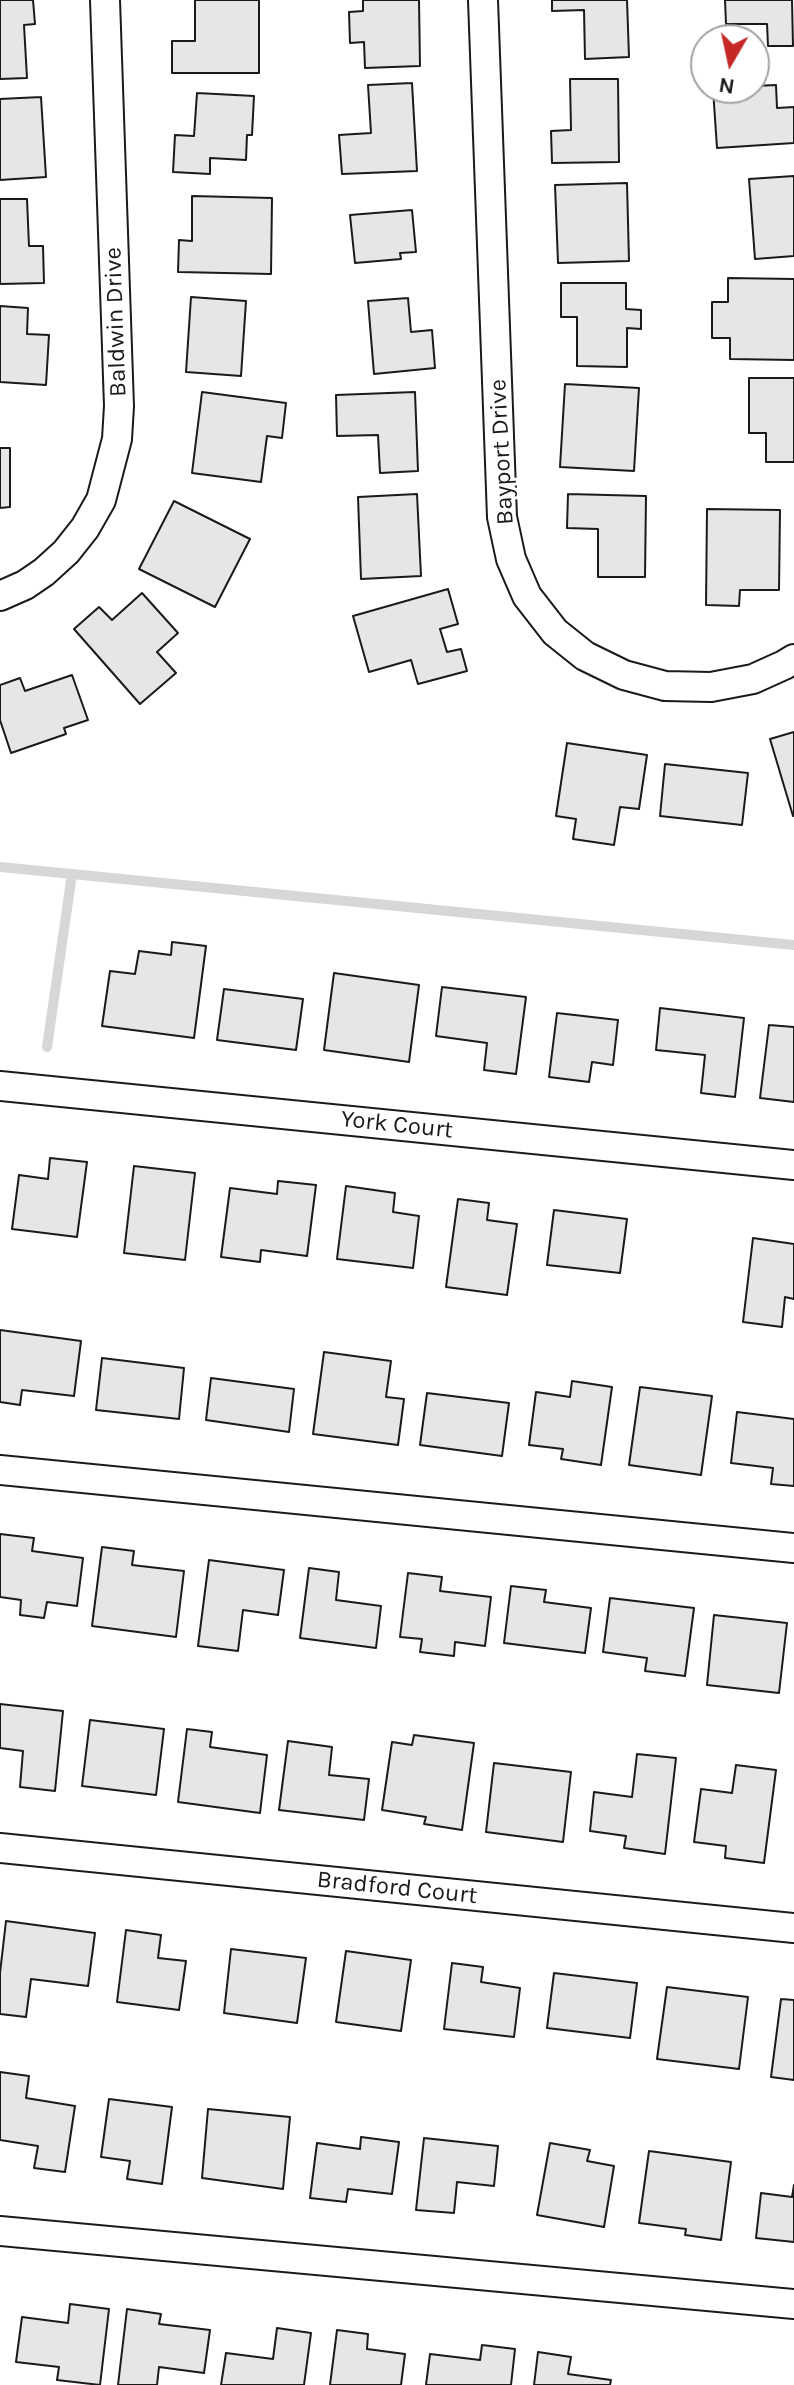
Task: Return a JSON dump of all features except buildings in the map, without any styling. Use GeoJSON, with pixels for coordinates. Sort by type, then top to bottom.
{"type":"FeatureCollection","features":[{"type":"Feature","properties":{"kind":"street","name":"Baldwin Drive"},"geometry":{"type":"LineString","coordinates":[[0,596],[44,572],[66,552],[85,528],[101,500],[117,439],[119,390],[105,0]]}},
{"type":"Feature","properties":{"kind":"street","name":"Bayport Drive"},"geometry":{"type":"LineString","coordinates":[[483,0],[502,517],[511,559],[527,596],[555,632],[585,656],[624,675],[665,686],[711,687],[753,679],[794,659]]}},
{"type":"Feature","properties":{"kind":"street","name":"York Court"},"geometry":{"type":"LineString","coordinates":[[0,1086],[794,1165]]}},
{"type":"Feature","properties":{"kind":"street"},"geometry":{"type":"LineString","coordinates":[[0,1470],[794,1548]]}},
{"type":"Feature","properties":{"kind":"street","name":"Bradford Court"},"geometry":{"type":"LineString","coordinates":[[0,1848],[794,1928]]}},
{"type":"Feature","properties":{"kind":"street"},"geometry":{"type":"LineString","coordinates":[[0,2231],[794,2304]]}},
{"type":"Feature","properties":{"kind":"waterway"},"geometry":{"type":"LineString","coordinates":[[0,867],[794,945]]}},
{"type":"Feature","properties":{"kind":"waterway"},"geometry":{"type":"LineString","coordinates":[[47,1047],[72,874]]}}]}
